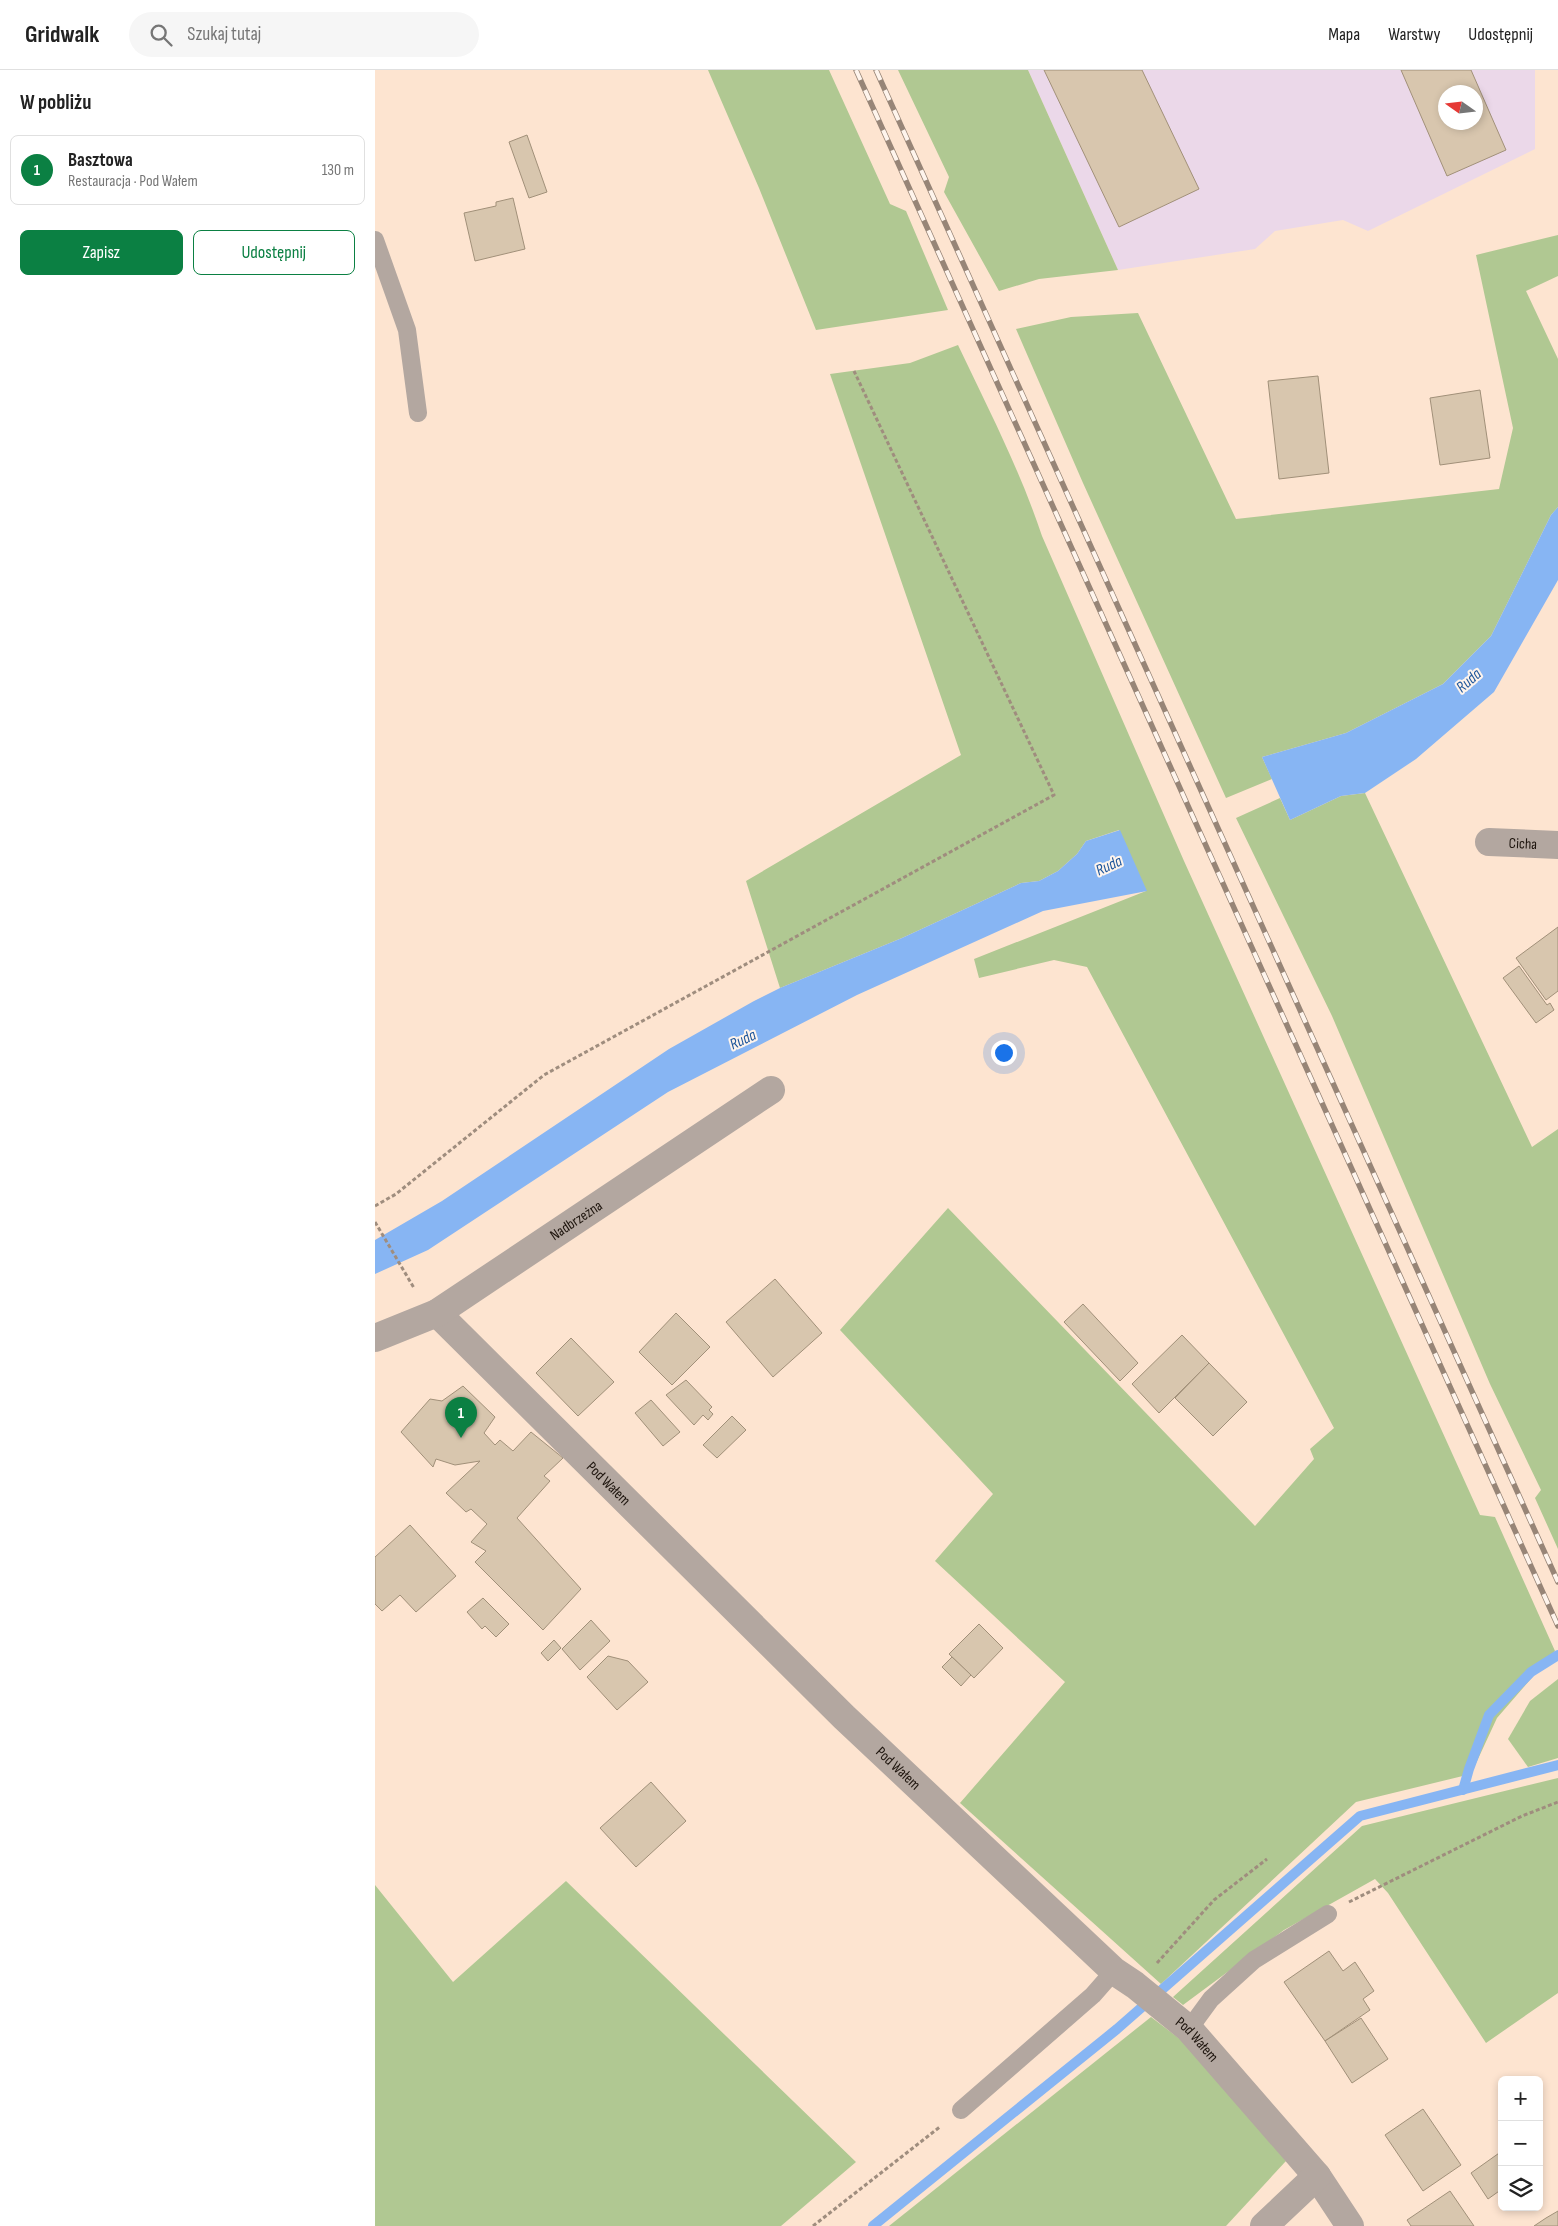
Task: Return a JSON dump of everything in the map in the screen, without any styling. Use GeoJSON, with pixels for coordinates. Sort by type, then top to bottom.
{"type":"FeatureCollection","features":[{"type":"Feature","properties":{"kind":"street","name":"Cicha"},"geometry":{"type":"LineString","coordinates":[[1489,842],[1558,845]]}},
{"type":"Feature","properties":{"kind":"street","name":"Nadbrzeżna"},"geometry":{"type":"LineString","coordinates":[[375,1338],[437,1313],[771,1090]]}},
{"type":"Feature","properties":{"kind":"street","name":"Pod Wałem"},"geometry":{"type":"LineString","coordinates":[[437,1313],[844,1716],[1129,1981],[1189,2028],[1317,2176],[1350,2226]]}},
{"type":"Feature","properties":{"kind":"street"},"geometry":{"type":"LineString","coordinates":[[1264,2226],[1317,2176]]}},
{"type":"Feature","properties":{"kind":"lane"},"geometry":{"type":"LineString","coordinates":[[375,240],[407,330],[418,413]]}},
{"type":"Feature","properties":{"kind":"lane"},"geometry":{"type":"LineString","coordinates":[[1189,2028],[1211,1999],[1254,1960],[1328,1914]]}},
{"type":"Feature","properties":{"kind":"lane"},"geometry":{"type":"LineString","coordinates":[[961,2110],[1093,1995],[1129,1981]]}},
{"type":"Feature","properties":{"kind":"path"},"geometry":{"type":"LineString","coordinates":[[375,1206],[396,1194],[544,1075],[1054,795],[855,371]]}},
{"type":"Feature","properties":{"kind":"path"},"geometry":{"type":"LineString","coordinates":[[375,1222],[409,1280]]}},
{"type":"Feature","properties":{"kind":"path"},"geometry":{"type":"LineString","coordinates":[[1328,1914],[1522,1816],[1558,1802]]}},
{"type":"Feature","properties":{"kind":"path"},"geometry":{"type":"LineString","coordinates":[[1129,1981],[1188,1930],[1214,1900],[1267,1858]]}},
{"type":"Feature","properties":{"kind":"path"},"geometry":{"type":"LineString","coordinates":[[813,2226],[961,2110]]}},
{"type":"Feature","properties":{"kind":"shaded area"},"geometry":{"type":"Polygon","coordinates":[[[1028,70],[1535,70],[1535,149],[1368,231],[1343,220],[1275,231],[1255,249],[1118,270],[1028,70]]]}},
{"type":"Feature","properties":{"kind":"green space"},"geometry":{"type":"Polygon","coordinates":[[[708,70],[829,70],[890,204],[906,211],[948,310],[816,330],[759,188],[708,70]]]}},
{"type":"Feature","properties":{"kind":"green space"},"geometry":{"type":"Polygon","coordinates":[[[898,70],[1028,70],[1118,270],[1039,279],[999,291],[944,192],[949,177],[898,70]]]}},
{"type":"Feature","properties":{"kind":"green space"},"geometry":{"type":"Polygon","coordinates":[[[1558,235],[1558,276],[1526,291],[1558,359],[1558,507],[1551,515],[1491,636],[1443,684],[1346,733],[1262,757],[1272,779],[1226,798],[1083,483],[1016,329],[1071,317],[1138,313],[1236,519],[1499,489],[1513,428],[1476,255],[1558,235]]]}},
{"type":"Feature","properties":{"kind":"green space"},"geometry":{"type":"Polygon","coordinates":[[[958,345],[1014,463],[1042,536],[1184,861],[1480,1515],[1495,1517],[1555,1651],[1497,1718],[1471,1774],[1356,1802],[1161,1984],[960,1803],[1065,1682],[935,1561],[993,1494],[840,1330],[948,1208],[1255,1526],[1314,1459],[1310,1449],[1334,1428],[1087,967],[1054,960],[979,978],[974,959],[1146,891],[1119,830],[1086,841],[1077,854],[1058,871],[1039,881],[1021,883],[902,938],[780,988],[746,881],[961,755],[830,374],[910,363],[958,345]]]}},
{"type":"Feature","properties":{"kind":"green space"},"geometry":{"type":"Polygon","coordinates":[[[1365,793],[1532,1147],[1558,1129],[1558,1549],[1535,1498],[1541,1490],[1490,1384],[1332,1016],[1236,818],[1280,798],[1290,820],[1341,796],[1365,793]]]}},
{"type":"Feature","properties":{"kind":"green space"},"geometry":{"type":"Polygon","coordinates":[[[1558,1679],[1558,1758],[1528,1767],[1508,1739],[1530,1701],[1558,1679]]]}},
{"type":"Feature","properties":{"kind":"green space"},"geometry":{"type":"Polygon","coordinates":[[[1558,1778],[1558,1993],[1486,2043],[1388,1893],[1375,1879],[1284,1930],[1183,2005],[1173,1997],[1362,1826],[1558,1778]]]}},
{"type":"Feature","properties":{"kind":"green space"},"geometry":{"type":"Polygon","coordinates":[[[566,1881],[856,2162],[781,2226],[375,2226],[375,1885],[453,1982],[566,1881]]]}},
{"type":"Feature","properties":{"kind":"green space"},"geometry":{"type":"Polygon","coordinates":[[[1151,2017],[1197,2052],[1286,2161],[1226,2226],[889,2226],[1151,2017]]]}},
{"type":"Feature","properties":{"kind":"water","name":"Ruda"},"geometry":{"type":"Polygon","coordinates":[[[1558,507],[1558,580],[1494,692],[1416,759],[1365,793],[1341,796],[1290,820],[1262,757],[1346,733],[1443,684],[1491,636],[1551,515],[1558,507]]]}},
{"type":"Feature","properties":{"kind":"water","name":"Ruda"},"geometry":{"type":"Polygon","coordinates":[[[1120,830],[1147,891],[1043,911],[857,995],[668,1092],[428,1250],[375,1274],[375,1240],[442,1201],[669,1049],[780,988],[902,938],[1021,883],[1039,881],[1058,871],[1077,854],[1086,841],[1120,830]]]}},
{"type":"Feature","properties":{"kind":"building"},"geometry":{"type":"Polygon","coordinates":[[[1044,70],[1142,70],[1199,189],[1119,227],[1044,70]]]}},
{"type":"Feature","properties":{"kind":"building"},"geometry":{"type":"Polygon","coordinates":[[[1401,70],[1471,70],[1478,85],[1438,85],[1438,130],[1483,130],[1483,97],[1506,150],[1447,176],[1401,70]]]}},
{"type":"Feature","properties":{"kind":"building"},"geometry":{"type":"Polygon","coordinates":[[[527,135],[547,192],[529,198],[509,142],[527,135]]]}},
{"type":"Feature","properties":{"kind":"building"},"geometry":{"type":"Polygon","coordinates":[[[513,198],[525,249],[475,261],[464,213],[496,206],[496,202],[513,198]]]}},
{"type":"Feature","properties":{"kind":"building"},"geometry":{"type":"Polygon","coordinates":[[[1318,376],[1329,473],[1279,479],[1268,381],[1318,376]]]}},
{"type":"Feature","properties":{"kind":"building"},"geometry":{"type":"Polygon","coordinates":[[[1480,390],[1490,458],[1440,465],[1430,398],[1480,390]]]}},
{"type":"Feature","properties":{"kind":"building"},"geometry":{"type":"Polygon","coordinates":[[[1558,927],[1558,991],[1546,1000],[1516,958],[1558,927]]]}},
{"type":"Feature","properties":{"kind":"building"},"geometry":{"type":"Polygon","coordinates":[[[1519,966],[1547,1005],[1550,1003],[1554,1010],[1536,1023],[1503,978],[1519,966]]]}},
{"type":"Feature","properties":{"kind":"building"},"geometry":{"type":"Polygon","coordinates":[[[775,1279],[822,1333],[773,1377],[726,1322],[775,1279]]]}},
{"type":"Feature","properties":{"kind":"building"},"geometry":{"type":"Polygon","coordinates":[[[1083,1304],[1138,1363],[1120,1381],[1064,1322],[1083,1304]]]}},
{"type":"Feature","properties":{"kind":"building"},"geometry":{"type":"Polygon","coordinates":[[[676,1313],[710,1347],[672,1385],[639,1352],[676,1313]]]}},
{"type":"Feature","properties":{"kind":"building"},"geometry":{"type":"Polygon","coordinates":[[[1182,1335],[1209,1363],[1159,1413],[1132,1384],[1182,1335]]]}},
{"type":"Feature","properties":{"kind":"building"},"geometry":{"type":"Polygon","coordinates":[[[571,1338],[614,1382],[578,1416],[536,1373],[571,1338]]]}},
{"type":"Feature","properties":{"kind":"building"},"geometry":{"type":"Polygon","coordinates":[[[1209,1363],[1247,1402],[1213,1436],[1175,1398],[1209,1363]]]}},
{"type":"Feature","properties":{"kind":"building"},"geometry":{"type":"Polygon","coordinates":[[[686,1380],[712,1407],[709,1410],[713,1414],[708,1420],[703,1415],[694,1425],[666,1395],[686,1380]]]}},
{"type":"Feature","properties":{"kind":"building"},"geometry":{"type":"Polygon","coordinates":[[[463,1386],[495,1417],[484,1433],[495,1445],[500,1440],[513,1451],[531,1432],[563,1458],[544,1476],[550,1481],[517,1518],[581,1589],[543,1630],[475,1562],[486,1551],[471,1542],[487,1524],[471,1509],[466,1512],[446,1493],[480,1461],[455,1465],[436,1459],[433,1467],[401,1432],[430,1399],[442,1401],[463,1386]]]}},
{"type":"Feature","properties":{"kind":"building"},"geometry":{"type":"Polygon","coordinates":[[[651,1400],[680,1432],[663,1446],[635,1413],[651,1400]]]}},
{"type":"Feature","properties":{"kind":"building"},"geometry":{"type":"Polygon","coordinates":[[[732,1416],[746,1430],[717,1458],[703,1445],[732,1416]]]}},
{"type":"Feature","properties":{"kind":"building"},"geometry":{"type":"Polygon","coordinates":[[[410,1525],[456,1576],[416,1612],[400,1595],[382,1611],[375,1604],[375,1557],[410,1525]]]}},
{"type":"Feature","properties":{"kind":"building"},"geometry":{"type":"Polygon","coordinates":[[[483,1598],[509,1624],[496,1637],[485,1626],[482,1629],[467,1612],[483,1598]]]}},
{"type":"Feature","properties":{"kind":"building"},"geometry":{"type":"Polygon","coordinates":[[[591,1620],[610,1641],[580,1670],[562,1649],[591,1620]]]}},
{"type":"Feature","properties":{"kind":"building"},"geometry":{"type":"Polygon","coordinates":[[[979,1624],[1003,1648],[974,1678],[949,1654],[979,1624]]]}},
{"type":"Feature","properties":{"kind":"building"},"geometry":{"type":"Polygon","coordinates":[[[554,1640],[561,1648],[548,1661],[541,1653],[554,1640]]]}},
{"type":"Feature","properties":{"kind":"building"},"geometry":{"type":"Polygon","coordinates":[[[608,1656],[628,1661],[648,1682],[617,1710],[587,1677],[608,1656]]]}},
{"type":"Feature","properties":{"kind":"building"},"geometry":{"type":"Polygon","coordinates":[[[952,1657],[971,1675],[961,1686],[942,1667],[952,1657]]]}},
{"type":"Feature","properties":{"kind":"building"},"geometry":{"type":"Polygon","coordinates":[[[651,1782],[686,1821],[636,1867],[600,1828],[651,1782]]]}},
{"type":"Feature","properties":{"kind":"building"},"geometry":{"type":"Polygon","coordinates":[[[1329,1951],[1343,1971],[1355,1962],[1374,1991],[1363,1999],[1370,2010],[1325,2041],[1284,1982],[1329,1951]]]}},
{"type":"Feature","properties":{"kind":"building"},"geometry":{"type":"Polygon","coordinates":[[[1361,2018],[1388,2059],[1352,2083],[1325,2041],[1361,2018]]]}},
{"type":"Feature","properties":{"kind":"building"},"geometry":{"type":"Polygon","coordinates":[[[1423,2109],[1461,2165],[1423,2191],[1385,2135],[1423,2109]]]}},
{"type":"Feature","properties":{"kind":"building"},"geometry":{"type":"Polygon","coordinates":[[[1498,2154],[1498,2192],[1488,2199],[1471,2173],[1498,2154]]]}},
{"type":"Feature","properties":{"kind":"building"},"geometry":{"type":"Polygon","coordinates":[[[1450,2191],[1474,2226],[1411,2226],[1407,2220],[1450,2191]]]}},
{"type":"Feature","properties":{"kind":"building"},"geometry":{"type":"Polygon","coordinates":[[[1558,2211],[1558,2226],[1534,2226],[1546,2218],[1558,2211]]]}},
{"type":"Feature","properties":{"kind":"waterway"},"geometry":{"type":"LineString","coordinates":[[1463,1790],[1489,1715],[1531,1672],[1558,1655]]}},
{"type":"Feature","properties":{"kind":"waterway"},"geometry":{"type":"LineString","coordinates":[[873,2226],[1117,2029],[1360,1816],[1558,1765]]}},
{"type":"Feature","properties":{"kind":"railway"},"geometry":{"type":"LineString","coordinates":[[856,70],[1558,1626]]}},
{"type":"Feature","properties":{"kind":"railway"},"geometry":{"type":"LineString","coordinates":[[876,70],[1558,1582]]}},
{"type":"Feature","properties":{"kind":"place","name":"Basztowa"},"geometry":{"type":"Point","coordinates":[461,1438]}}]}
